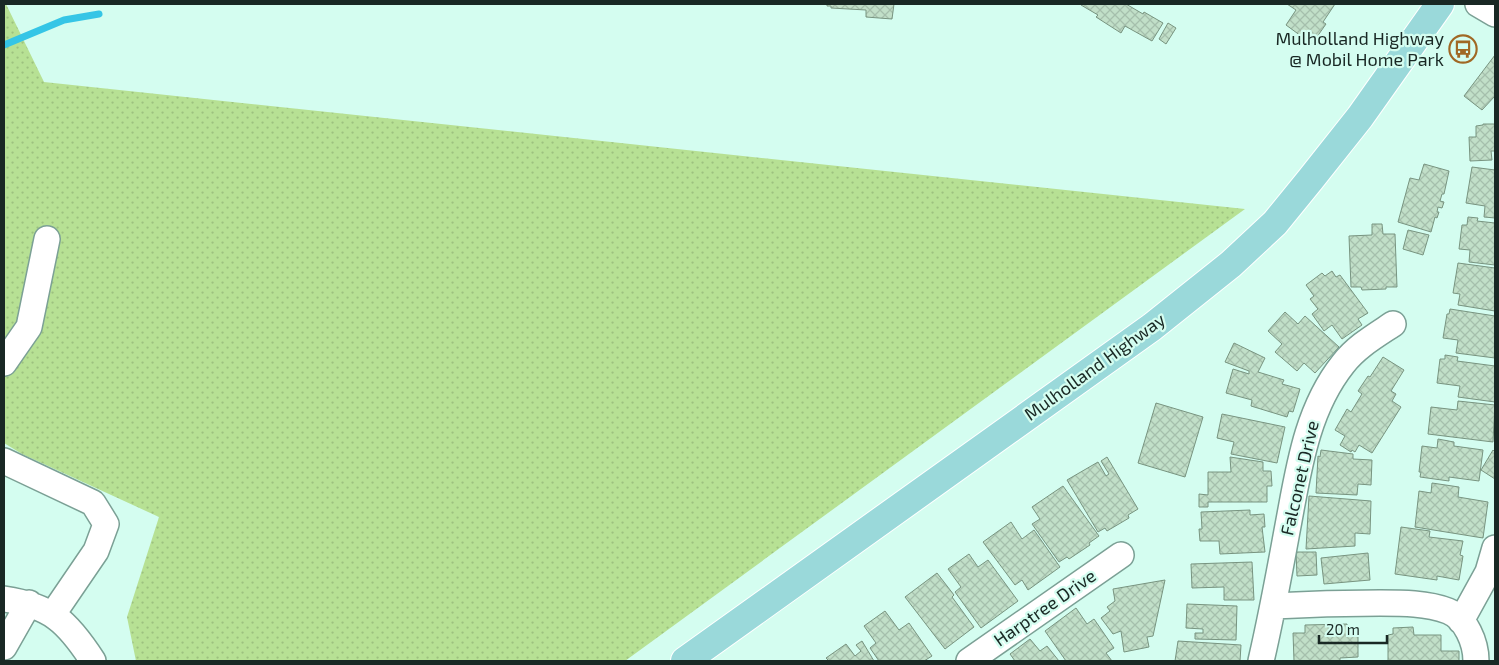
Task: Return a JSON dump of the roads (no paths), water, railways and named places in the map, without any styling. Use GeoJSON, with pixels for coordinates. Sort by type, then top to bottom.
{"type":"FeatureCollection","features":[{"type":"Feature","properties":{"kind":"main road","name":"Mulholland Highway"},"geometry":{"type":"LineString","coordinates":[[685,661],[1152,327],[1232,264],[1275,223],[1310,180],[1360,117],[1440,4]]}},
{"type":"Feature","properties":{"kind":"street"},"geometry":{"type":"LineString","coordinates":[[1478,4],[1495,14]]}},
{"type":"Feature","properties":{"kind":"street"},"geometry":{"type":"LineString","coordinates":[[4,363],[29,327],[47,239]]}},
{"type":"Feature","properties":{"kind":"street","name":"Falconet Drive"},"geometry":{"type":"LineString","coordinates":[[1261,661],[1302,454],[1312,418],[1322,396],[1343,364],[1367,341],[1393,324]]}},
{"type":"Feature","properties":{"kind":"street"},"geometry":{"type":"LineString","coordinates":[[4,462],[93,503],[106,524],[96,551],[53,614]]}},
{"type":"Feature","properties":{"kind":"street"},"geometry":{"type":"LineString","coordinates":[[1461,621],[1488,572],[1495,548]]}},
{"type":"Feature","properties":{"kind":"street","name":"Harptree Drive"},"geometry":{"type":"LineString","coordinates":[[969,661],[1121,555]]}},
{"type":"Feature","properties":{"kind":"street"},"geometry":{"type":"LineString","coordinates":[[4,599],[29,603],[53,614],[78,638],[93,661]]}},
{"type":"Feature","properties":{"kind":"street"},"geometry":{"type":"LineString","coordinates":[[1273,606],[1327,602],[1427,605],[1449,611],[1461,621],[1470,633],[1476,651],[1476,661]]}},
{"type":"Feature","properties":{"kind":"street"},"geometry":{"type":"LineString","coordinates":[[4,647],[29,603]]}},
{"type":"Feature","properties":{"kind":"waterway"},"geometry":{"type":"LineString","coordinates":[[4,45],[64,20],[99,14]]}},
{"type":"Feature","properties":{"kind":"place","name":"Mulholland Highway @ Mobil Home Park"},"geometry":{"type":"Point","coordinates":[1463,49]}}]}
